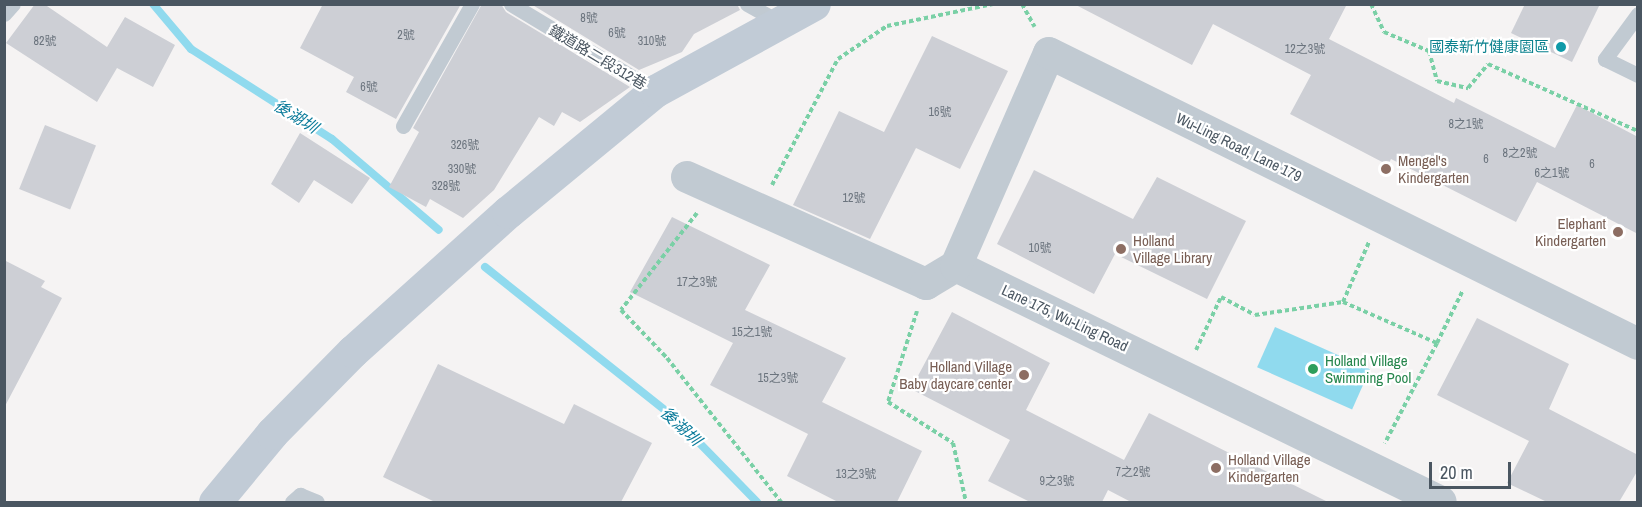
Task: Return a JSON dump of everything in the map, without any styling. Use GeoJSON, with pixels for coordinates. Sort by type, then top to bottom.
{"type":"FeatureCollection","features":[{"type":"Feature","properties":{"kind":"street"},"geometry":{"type":"LineString","coordinates":[[215,502],[272,433],[352,351],[508,212],[655,91],[778,21],[814,4]]}},
{"type":"Feature","properties":{"kind":"street","name":"Wu-Ling Road, Lane 179"},"geometry":{"type":"LineString","coordinates":[[956,266],[1049,53],[1638,344]]}},
{"type":"Feature","properties":{"kind":"street"},"geometry":{"type":"LineString","coordinates":[[687,177],[926,284],[956,266]]}},
{"type":"Feature","properties":{"kind":"street","name":"Lane 175, Wu-Ling Road"},"geometry":{"type":"LineString","coordinates":[[956,266],[1185,374],[1441,502]]}},
{"type":"Feature","properties":{"kind":"lane"},"geometry":{"type":"LineString","coordinates":[[4,14],[13,4]]}},
{"type":"Feature","properties":{"kind":"lane"},"geometry":{"type":"LineString","coordinates":[[403,126],[472,4]]}},
{"type":"Feature","properties":{"kind":"lane","name":"鐵道路二段312巷"},"geometry":{"type":"LineString","coordinates":[[512,4],[655,91]]}},
{"type":"Feature","properties":{"kind":"lane"},"geometry":{"type":"LineString","coordinates":[[747,4],[778,21]]}},
{"type":"Feature","properties":{"kind":"lane"},"geometry":{"type":"LineString","coordinates":[[1638,14],[1605,59],[1638,75]]}},
{"type":"Feature","properties":{"kind":"lane"},"geometry":{"type":"LineString","coordinates":[[296,499],[317,502]]}},
{"type":"Feature","properties":{"kind":"path"},"geometry":{"type":"LineString","coordinates":[[759,209],[838,59],[887,26],[993,4]]}},
{"type":"Feature","properties":{"kind":"path"},"geometry":{"type":"LineString","coordinates":[[1371,4],[1384,32],[1429,51],[1437,81],[1468,88],[1488,64],[1638,131]]}},
{"type":"Feature","properties":{"kind":"path"},"geometry":{"type":"LineString","coordinates":[[716,190],[621,310],[667,358],[781,502]]}},
{"type":"Feature","properties":{"kind":"path"},"geometry":{"type":"LineString","coordinates":[[1342,302],[1380,216]]}},
{"type":"Feature","properties":{"kind":"path"},"geometry":{"type":"LineString","coordinates":[[1372,469],[1476,264]]}},
{"type":"Feature","properties":{"kind":"path"},"geometry":{"type":"LineString","coordinates":[[926,284],[888,402],[953,443],[966,502]]}},
{"type":"Feature","properties":{"kind":"path"},"geometry":{"type":"LineString","coordinates":[[1185,374],[1221,297],[1255,315],[1342,302],[1437,343]]}},
{"type":"Feature","properties":{"kind":"water","name":"Holland Village Swimming Pool"},"geometry":{"type":"Polygon","coordinates":[[[1275,327],[1370,369],[1352,409],[1257,367],[1275,327]]]}},
{"type":"Feature","properties":{"kind":"building"},"geometry":{"type":"Polygon","coordinates":[[[35,4],[44,4],[107,47],[125,17],[175,45],[153,87],[117,68],[97,102],[6,43],[35,4]]]}},
{"type":"Feature","properties":{"kind":"building"},"geometry":{"type":"Polygon","coordinates":[[[323,4],[461,4],[396,119],[346,92],[354,77],[300,48],[323,4]]]}},
{"type":"Feature","properties":{"kind":"building"},"geometry":{"type":"Polygon","coordinates":[[[482,4],[501,4],[506,12],[630,87],[580,122],[562,112],[554,126],[539,117],[494,190],[463,218],[430,199],[426,207],[389,187],[419,132],[413,128],[482,4]]]}},
{"type":"Feature","properties":{"kind":"building"},"geometry":{"type":"Polygon","coordinates":[[[531,4],[737,4],[740,10],[694,34],[682,52],[639,70],[531,4]]]}},
{"type":"Feature","properties":{"kind":"building"},"geometry":{"type":"Polygon","coordinates":[[[1074,4],[1347,4],[1329,39],[1454,103],[1456,98],[1555,148],[1577,105],[1638,137],[1638,234],[1537,182],[1516,222],[1391,159],[1388,165],[1290,114],[1311,75],[1213,24],[1192,65],[1074,4]]]}},
{"type":"Feature","properties":{"kind":"building","name":"國泰新竹健康園區"},"geometry":{"type":"Polygon","coordinates":[[[1525,4],[1600,4],[1572,62],[1511,33],[1525,4]]]}},
{"type":"Feature","properties":{"kind":"building"},"geometry":{"type":"Polygon","coordinates":[[[932,36],[1008,71],[960,169],[916,148],[870,239],[793,205],[839,111],[884,132],[932,36]]]}},
{"type":"Feature","properties":{"kind":"building"},"geometry":{"type":"Polygon","coordinates":[[[45,125],[96,146],[70,210],[19,189],[45,125]]]}},
{"type":"Feature","properties":{"kind":"building"},"geometry":{"type":"Polygon","coordinates":[[[300,133],[370,178],[352,204],[314,180],[299,203],[271,184],[300,133]]]}},
{"type":"Feature","properties":{"kind":"building"},"geometry":{"type":"Polygon","coordinates":[[[1034,170],[1133,219],[1157,177],[1246,221],[1207,299],[1115,254],[1094,294],[997,244],[1034,170]]]}},
{"type":"Feature","properties":{"kind":"building"},"geometry":{"type":"Polygon","coordinates":[[[672,217],[770,265],[745,310],[846,358],[822,402],[922,451],[897,502],[838,502],[787,476],[808,434],[710,385],[733,343],[630,292],[672,217]]]}},
{"type":"Feature","properties":{"kind":"building"},"geometry":{"type":"Polygon","coordinates":[[[4,260],[45,281],[41,287],[62,298],[4,408],[4,260]]]}},
{"type":"Feature","properties":{"kind":"building"},"geometry":{"type":"Polygon","coordinates":[[[952,312],[1050,363],[1026,410],[1124,460],[1149,413],[1328,502],[1131,502],[1108,490],[1102,502],[1030,502],[988,481],[1010,440],[911,389],[952,312]]]}},
{"type":"Feature","properties":{"kind":"building"},"geometry":{"type":"Polygon","coordinates":[[[1477,318],[1569,364],[1549,409],[1638,455],[1638,470],[1619,502],[1547,502],[1507,483],[1529,441],[1437,395],[1477,318]]]}},
{"type":"Feature","properties":{"kind":"building"},"geometry":{"type":"Polygon","coordinates":[[[438,364],[564,424],[574,404],[652,443],[621,502],[435,502],[383,477],[438,364]]]}},
{"type":"Feature","properties":{"kind":"waterway","name":"後湖圳"},"geometry":{"type":"LineString","coordinates":[[153,4],[191,49],[332,139],[439,230]]}},
{"type":"Feature","properties":{"kind":"waterway","name":"後湖圳"},"geometry":{"type":"LineString","coordinates":[[485,267],[676,419],[757,502]]}},
{"type":"Feature","properties":{"kind":"place","name":"國泰新竹健康園區"},"geometry":{"type":"Point","coordinates":[1561,47]}},
{"type":"Feature","properties":{"kind":"place","name":"Mengel's Kindergarten"},"geometry":{"type":"Point","coordinates":[1386,169]}},
{"type":"Feature","properties":{"kind":"place","name":"Elephant Kindergarten"},"geometry":{"type":"Point","coordinates":[1618,232]}},
{"type":"Feature","properties":{"kind":"place","name":"Holland Village Library"},"geometry":{"type":"Point","coordinates":[1121,249]}},
{"type":"Feature","properties":{"kind":"place","name":"Holland Village Swimming Pool"},"geometry":{"type":"Point","coordinates":[1313,369]}},
{"type":"Feature","properties":{"kind":"place","name":"Holland Village Baby daycare center"},"geometry":{"type":"Point","coordinates":[1024,375]}},
{"type":"Feature","properties":{"kind":"place","name":"Holland Village Kindergarten"},"geometry":{"type":"Point","coordinates":[1216,468]}}]}
